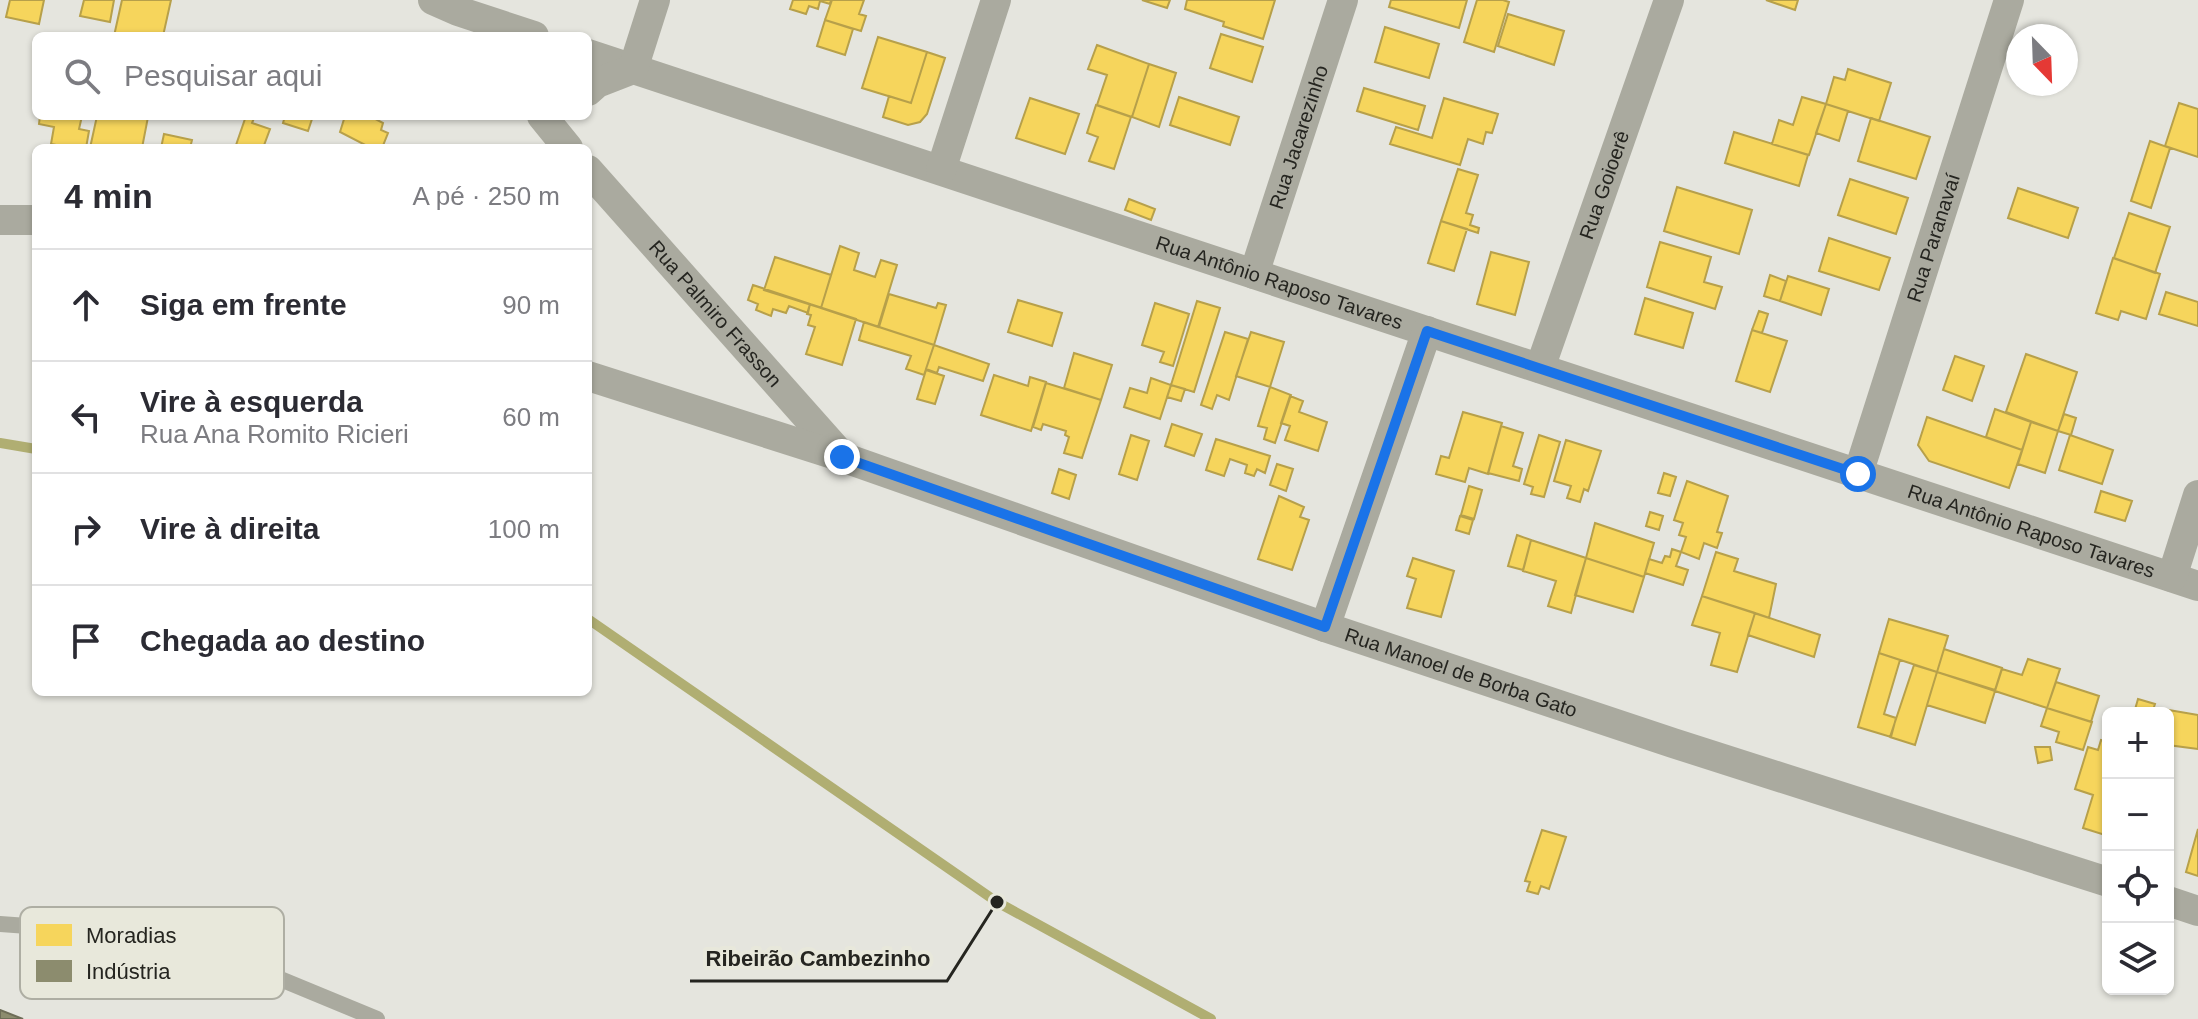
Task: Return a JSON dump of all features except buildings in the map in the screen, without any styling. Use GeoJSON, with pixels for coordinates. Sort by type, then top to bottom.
{"type":"FeatureCollection","features":[{"type":"Feature","properties":{"kind":"street"},"geometry":{"type":"LineString","coordinates":[[592,87],[633,69],[655,0]]}},
{"type":"Feature","properties":{"kind":"street"},"geometry":{"type":"LineString","coordinates":[[941,170],[996,0]]}},
{"type":"Feature","properties":{"kind":"street","name":"Rua Jacarezinho"},"geometry":{"type":"LineString","coordinates":[[1254,274],[1343,0]]}},
{"type":"Feature","properties":{"kind":"street","name":"Rua Goioerê"},"geometry":{"type":"LineString","coordinates":[[1540,368],[1669,0]]}},
{"type":"Feature","properties":{"kind":"street","name":"Rua Paranavaí"},"geometry":{"type":"LineString","coordinates":[[1858,474],[2009,0]]}},
{"type":"Feature","properties":{"kind":"street"},"geometry":{"type":"LineString","coordinates":[[446,6],[474,32]]}},
{"type":"Feature","properties":{"kind":"street"},"geometry":{"type":"LineString","coordinates":[[446,6],[522,32]]}},
{"type":"Feature","properties":{"kind":"street","name":"Rua Antônio Raposo Tavares"},"geometry":{"type":"LineString","coordinates":[[592,55],[2185,582]]}},
{"type":"Feature","properties":{"kind":"street","name":"Rua Palmiro Frasson"},"geometry":{"type":"LineString","coordinates":[[592,175],[842,457]]}},
{"type":"Feature","properties":{"kind":"street"},"geometry":{"type":"LineString","coordinates":[[0,220],[32,220]]}},
{"type":"Feature","properties":{"kind":"street"},"geometry":{"type":"LineString","coordinates":[[1325,627],[1427,331]]}},
{"type":"Feature","properties":{"kind":"street","name":"Rua Manoel de Borba Gato"},"geometry":{"type":"LineString","coordinates":[[592,377],[842,457],[1325,627],[1673,743],[2102,880]]}},
{"type":"Feature","properties":{"kind":"street"},"geometry":{"type":"LineString","coordinates":[[2185,582],[2198,495]]}},
{"type":"Feature","properties":{"kind":"street"},"geometry":{"type":"LineString","coordinates":[[2174,903],[2198,911]]}},
{"type":"Feature","properties":{"kind":"lane"},"geometry":{"type":"LineString","coordinates":[[0,924],[20,925]]}},
{"type":"Feature","properties":{"kind":"lane"},"geometry":{"type":"LineString","coordinates":[[284,980],[377,1019]]}},
{"type":"Feature","properties":{"kind":"waterway"},"geometry":{"type":"LineString","coordinates":[[0,443],[32,448]]}},
{"type":"Feature","properties":{"kind":"waterway"},"geometry":{"type":"LineString","coordinates":[[592,622],[997,902],[1211,1019]]}},
{"type":"Feature","properties":{"kind":"place","name":"Ribeirão Cambezinho"},"geometry":{"type":"Point","coordinates":[997,902]}},
{"type":"Feature","properties":{"kind":"route"},"geometry":{"type":"LineString","coordinates":[[842,457],[1325,627],[1427,331],[1858,474]]}}]}
